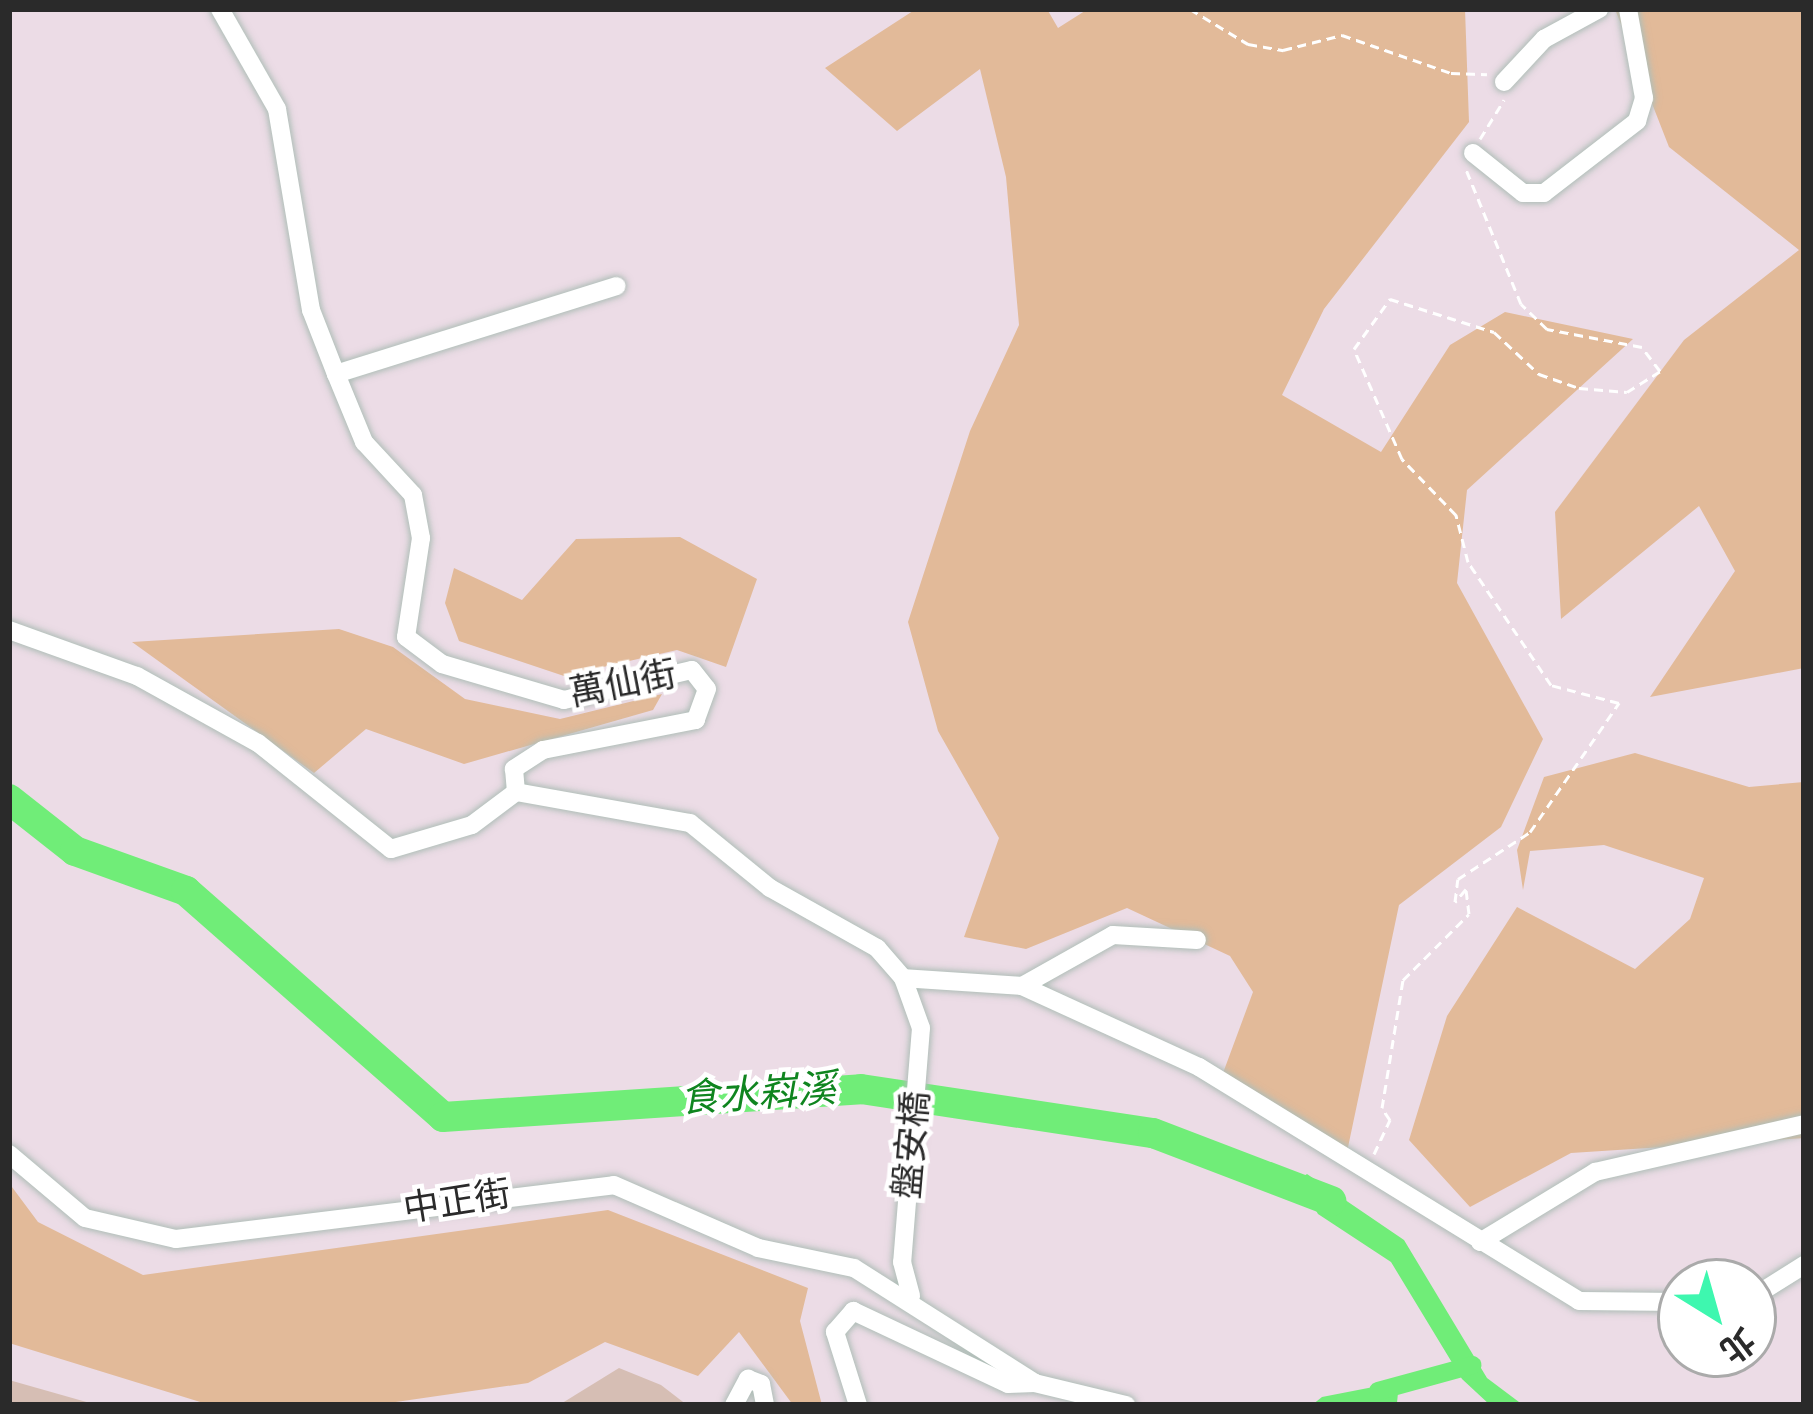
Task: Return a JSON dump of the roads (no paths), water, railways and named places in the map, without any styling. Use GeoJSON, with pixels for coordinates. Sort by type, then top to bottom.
{"type":"FeatureCollection","features":[{"type":"Feature","properties":{"kind":"street","name":"萬仙街"},"geometry":{"type":"LineString","coordinates":[[220,9],[277,109],[311,310],[364,442],[413,495],[421,538],[404,618],[416,650],[564,700],[676,667],[706,689],[695,720],[526,758],[516,792]]}},
{"type":"Feature","properties":{"kind":"street"},"geometry":{"type":"LineString","coordinates":[[1504,82],[1544,39],[1599,9]]}},
{"type":"Feature","properties":{"kind":"street"},"geometry":{"type":"LineString","coordinates":[[1473,153],[1522,193],[1544,193],[1637,122],[1644,98],[1628,9]]}},
{"type":"Feature","properties":{"kind":"street"},"geometry":{"type":"LineString","coordinates":[[337,374],[617,286]]}},
{"type":"Feature","properties":{"kind":"street"},"geometry":{"type":"LineString","coordinates":[[9,630],[136,676],[258,743],[391,849],[472,825],[516,792],[690,823],[770,888],[877,948],[903,978],[1022,986],[1199,1067],[1579,1301],[1657,1303]]}},
{"type":"Feature","properties":{"kind":"street"},"geometry":{"type":"LineString","coordinates":[[1022,986],[1113,935],[1197,940]]}},
{"type":"Feature","properties":{"kind":"street","name":"盤安橋"},"geometry":{"type":"LineString","coordinates":[[903,978],[921,1028],[902,1262],[911,1296]]}},
{"type":"Feature","properties":{"kind":"street"},"geometry":{"type":"LineString","coordinates":[[1480,1242],[1595,1172],[1804,1124]]}},
{"type":"Feature","properties":{"kind":"street","name":"中正街"},"geometry":{"type":"LineString","coordinates":[[9,1154],[85,1218],[176,1239],[614,1185],[758,1248],[854,1268],[911,1296]]}},
{"type":"Feature","properties":{"kind":"street"},"geometry":{"type":"LineString","coordinates":[[1777,1282],[1804,1265]]}},
{"type":"Feature","properties":{"kind":"street"},"geometry":{"type":"LineString","coordinates":[[911,1296],[1035,1383]]}},
{"type":"Feature","properties":{"kind":"street"},"geometry":{"type":"LineString","coordinates":[[858,1405],[835,1332],[853,1311],[1008,1384],[1035,1383],[1126,1405]]}},
{"type":"Feature","properties":{"kind":"street"},"geometry":{"type":"LineString","coordinates":[[734,1405],[748,1379],[761,1384],[765,1405]]}},
{"type":"Feature","properties":{"kind":"waterway","name":"食水嵙溪"},"geometry":{"type":"LineString","coordinates":[[9,799],[75,851],[186,891],[443,1117],[861,1089],[1153,1133],[1331,1201]]}},
{"type":"Feature","properties":{"kind":"waterway"},"geometry":{"type":"LineString","coordinates":[[1378,1391],[1473,1365]]}}]}
